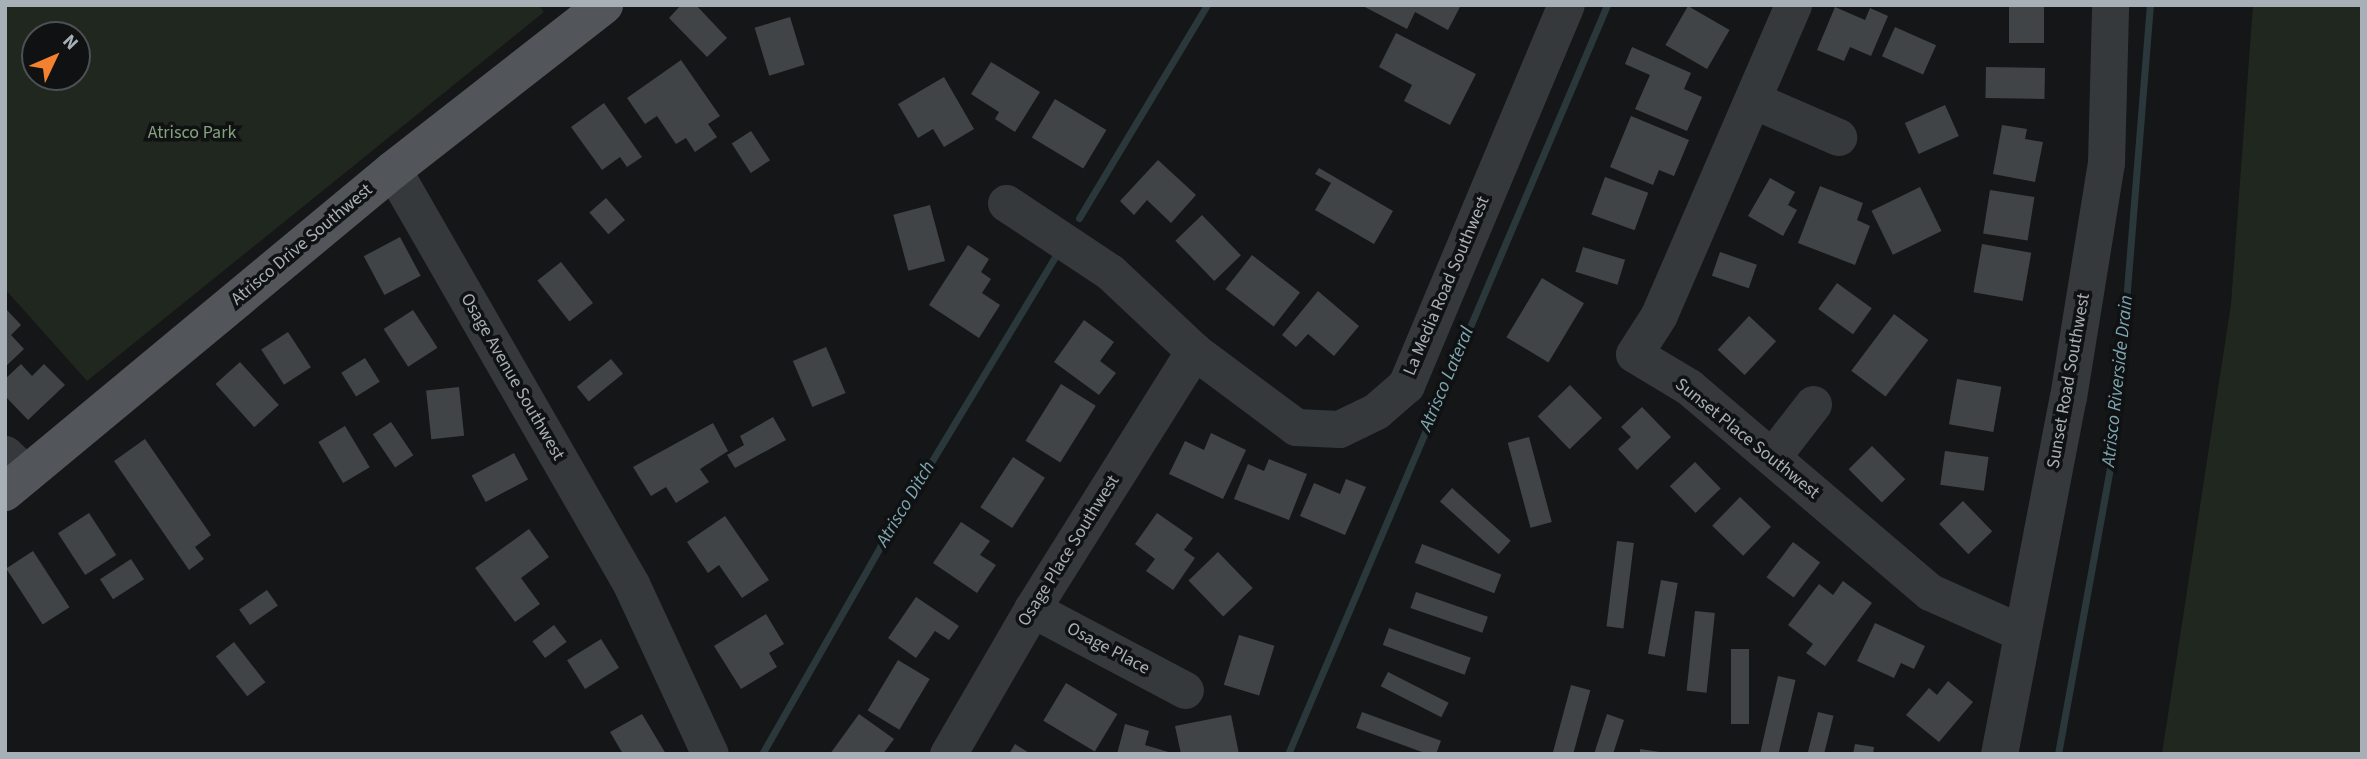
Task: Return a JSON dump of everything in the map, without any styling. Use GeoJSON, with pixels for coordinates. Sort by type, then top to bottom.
{"type":"FeatureCollection","features":[{"type":"Feature","properties":{"kind":"main road","name":"Atrisco Drive Southwest"},"geometry":{"type":"LineString","coordinates":[[12,473],[604,5]]}},
{"type":"Feature","properties":{"kind":"street","name":"La Media Road Southwest"},"geometry":{"type":"LineString","coordinates":[[1006,203],[1110,272],[1194,351],[1296,427],[1339,429],[1376,411],[1406,385],[1566,5]]}},
{"type":"Feature","properties":{"kind":"street","name":"Sunset Place Southwest"},"geometry":{"type":"LineString","coordinates":[[1793,5],[1659,315],[1634,354],[1689,387],[1930,592],[2022,633]]}},
{"type":"Feature","properties":{"kind":"street","name":"Sunset Road Southwest"},"geometry":{"type":"LineString","coordinates":[[1999,754],[2068,397],[2106,163],[2110,5]]}},
{"type":"Feature","properties":{"kind":"street"},"geometry":{"type":"LineString","coordinates":[[1753,100],[1838,137]]}},
{"type":"Feature","properties":{"kind":"street","name":"Osage Avenue Southwest"},"geometry":{"type":"LineString","coordinates":[[393,170],[631,584],[705,745]]}},
{"type":"Feature","properties":{"kind":"street","name":"Osage Place Southwest"},"geometry":{"type":"LineString","coordinates":[[948,754],[1032,609],[1194,351]]}},
{"type":"Feature","properties":{"kind":"street"},"geometry":{"type":"LineString","coordinates":[[1772,457],[1813,404]]}},
{"type":"Feature","properties":{"kind":"street","name":"Osage Place"},"geometry":{"type":"LineString","coordinates":[[1032,609],[1185,690]]}},
{"type":"Feature","properties":{"kind":"green space","name":"Atrisco Park"},"geometry":{"type":"Polygon","coordinates":[[[5,5],[538,5],[544,12],[87,381],[5,289],[5,5]]]}},
{"type":"Feature","properties":{"kind":"green space"},"geometry":{"type":"Polygon","coordinates":[[[2253,5],[2362,5],[2362,754],[2162,754],[2231,304],[2253,5]]]}},
{"type":"Feature","properties":{"kind":"building"},"geometry":{"type":"Polygon","coordinates":[[[681,5],[696,5],[727,38],[707,57],[669,18],[681,5]]]}},
{"type":"Feature","properties":{"kind":"building"},"geometry":{"type":"Polygon","coordinates":[[[1361,5],[1461,5],[1448,30],[1415,12],[1407,29],[1361,5]]]}},
{"type":"Feature","properties":{"kind":"building"},"geometry":{"type":"Polygon","coordinates":[[[2009,5],[2044,5],[2044,43],[2009,43],[2009,5]]]}},
{"type":"Feature","properties":{"kind":"building"},"geometry":{"type":"Polygon","coordinates":[[[1688,6],[1730,30],[1707,69],[1666,45],[1688,6]]]}},
{"type":"Feature","properties":{"kind":"building"},"geometry":{"type":"Polygon","coordinates":[[[1835,7],[1865,20],[1870,8],[1888,16],[1871,56],[1850,47],[1844,61],[1817,50],[1835,7]]]}},
{"type":"Feature","properties":{"kind":"building"},"geometry":{"type":"Polygon","coordinates":[[[790,17],[805,65],[769,76],[755,28],[790,17]]]}},
{"type":"Feature","properties":{"kind":"building"},"geometry":{"type":"Polygon","coordinates":[[[1895,27],[1936,45],[1923,75],[1882,56],[1895,27]]]}},
{"type":"Feature","properties":{"kind":"building"},"geometry":{"type":"Polygon","coordinates":[[[1396,33],[1476,74],[1450,125],[1404,101],[1412,85],[1379,67],[1396,33]]]}},
{"type":"Feature","properties":{"kind":"building"},"geometry":{"type":"Polygon","coordinates":[[[1632,47],[1691,73],[1684,89],[1702,97],[1687,131],[1635,109],[1650,75],[1625,64],[1632,47]]]}},
{"type":"Feature","properties":{"kind":"building"},"geometry":{"type":"Polygon","coordinates":[[[681,60],[720,116],[708,124],[717,137],[695,152],[686,138],[676,144],[657,116],[645,124],[627,98],[681,60]]]}},
{"type":"Feature","properties":{"kind":"building"},"geometry":{"type":"Polygon","coordinates":[[[991,62],[1040,92],[1015,132],[995,119],[999,112],[971,94],[991,62]]]}},
{"type":"Feature","properties":{"kind":"building"},"geometry":{"type":"Polygon","coordinates":[[[1986,67],[2045,68],[2044,99],[1985,98],[1986,67]]]}},
{"type":"Feature","properties":{"kind":"building"},"geometry":{"type":"Polygon","coordinates":[[[944,77],[974,129],[944,147],[933,129],[918,138],[898,104],[944,77]]]}},
{"type":"Feature","properties":{"kind":"building"},"geometry":{"type":"Polygon","coordinates":[[[1055,99],[1106,130],[1083,168],[1032,138],[1055,99]]]}},
{"type":"Feature","properties":{"kind":"building"},"geometry":{"type":"Polygon","coordinates":[[[604,103],[642,157],[627,167],[620,157],[602,170],[571,127],[604,103]]]}},
{"type":"Feature","properties":{"kind":"building"},"geometry":{"type":"Polygon","coordinates":[[[1945,105],[1959,136],[1919,154],[1905,123],[1945,105]]]}},
{"type":"Feature","properties":{"kind":"building"},"geometry":{"type":"Polygon","coordinates":[[[1631,116],[1689,140],[1674,176],[1659,170],[1653,185],[1610,167],[1631,116]]]}},
{"type":"Feature","properties":{"kind":"building"},"geometry":{"type":"Polygon","coordinates":[[[2002,125],[2027,129],[2025,139],[2043,142],[2035,182],[1993,174],[2002,125]]]}},
{"type":"Feature","properties":{"kind":"building"},"geometry":{"type":"Polygon","coordinates":[[[751,131],[770,160],[751,173],[732,144],[751,131]]]}},
{"type":"Feature","properties":{"kind":"building"},"geometry":{"type":"Polygon","coordinates":[[[1158,160],[1196,195],[1171,223],[1147,200],[1134,215],[1120,201],[1158,160]]]}},
{"type":"Feature","properties":{"kind":"building"},"geometry":{"type":"Polygon","coordinates":[[[1319,168],[1393,211],[1374,244],[1315,210],[1331,183],[1315,174],[1319,168]]]}},
{"type":"Feature","properties":{"kind":"building"},"geometry":{"type":"Polygon","coordinates":[[[1605,177],[1648,193],[1635,230],[1591,215],[1605,177]]]}},
{"type":"Feature","properties":{"kind":"building"},"geometry":{"type":"Polygon","coordinates":[[[1770,178],[1795,192],[1788,205],[1797,210],[1783,236],[1748,216],[1770,178]]]}},
{"type":"Feature","properties":{"kind":"building"},"geometry":{"type":"Polygon","coordinates":[[[1820,186],[1863,203],[1857,220],[1870,226],[1855,265],[1798,243],[1820,186]]]}},
{"type":"Feature","properties":{"kind":"building"},"geometry":{"type":"Polygon","coordinates":[[[1920,187],[1941,231],[1893,255],[1871,211],[1920,187]]]}},
{"type":"Feature","properties":{"kind":"building"},"geometry":{"type":"Polygon","coordinates":[[[1990,190],[2034,197],[2028,240],[1983,233],[1990,190]]]}},
{"type":"Feature","properties":{"kind":"building"},"geometry":{"type":"Polygon","coordinates":[[[606,198],[625,220],[608,234],[589,212],[606,198]]]}},
{"type":"Feature","properties":{"kind":"building"},"geometry":{"type":"Polygon","coordinates":[[[930,205],[945,261],[908,271],[893,215],[930,205]]]}},
{"type":"Feature","properties":{"kind":"building"},"geometry":{"type":"Polygon","coordinates":[[[1202,215],[1241,255],[1214,281],[1175,241],[1202,215]]]}},
{"type":"Feature","properties":{"kind":"building"},"geometry":{"type":"Polygon","coordinates":[[[400,237],[421,276],[384,295],[364,256],[400,237]]]}},
{"type":"Feature","properties":{"kind":"building"},"geometry":{"type":"Polygon","coordinates":[[[1982,244],[2031,253],[2023,301],[1973,292],[1982,244]]]}},
{"type":"Feature","properties":{"kind":"building"},"geometry":{"type":"Polygon","coordinates":[[[968,245],[989,259],[981,272],[991,279],[982,293],[1000,305],[979,338],[929,305],[968,245]]]}},
{"type":"Feature","properties":{"kind":"building"},"geometry":{"type":"Polygon","coordinates":[[[1583,247],[1625,260],[1617,285],[1575,272],[1583,247]]]}},
{"type":"Feature","properties":{"kind":"building"},"geometry":{"type":"Polygon","coordinates":[[[1720,252],[1757,265],[1749,288],[1712,276],[1720,252]]]}},
{"type":"Feature","properties":{"kind":"building"},"geometry":{"type":"Polygon","coordinates":[[[1252,255],[1300,293],[1274,326],[1226,289],[1252,255]]]}},
{"type":"Feature","properties":{"kind":"building"},"geometry":{"type":"Polygon","coordinates":[[[561,262],[593,303],[569,321],[537,280],[561,262]]]}},
{"type":"Feature","properties":{"kind":"building"},"geometry":{"type":"Polygon","coordinates":[[[1542,278],[1584,303],[1548,362],[1506,337],[1542,278]]]}},
{"type":"Feature","properties":{"kind":"building"},"geometry":{"type":"Polygon","coordinates":[[[1837,283],[1872,308],[1853,334],[1818,309],[1837,283]]]}},
{"type":"Feature","properties":{"kind":"building"},"geometry":{"type":"Polygon","coordinates":[[[1318,291],[1359,326],[1334,356],[1308,334],[1296,347],[1282,335],[1318,291]]]}},
{"type":"Feature","properties":{"kind":"building"},"geometry":{"type":"Polygon","coordinates":[[[5,308],[21,325],[11,335],[24,349],[5,367],[5,308]]]}},
{"type":"Feature","properties":{"kind":"building"},"geometry":{"type":"Polygon","coordinates":[[[413,310],[438,348],[408,367],[384,329],[413,310]]]}},
{"type":"Feature","properties":{"kind":"building"},"geometry":{"type":"Polygon","coordinates":[[[1894,314],[1928,340],[1886,397],[1851,371],[1894,314]]]}},
{"type":"Feature","properties":{"kind":"building"},"geometry":{"type":"Polygon","coordinates":[[[1749,316],[1776,341],[1745,375],[1718,350],[1749,316]]]}},
{"type":"Feature","properties":{"kind":"building"},"geometry":{"type":"Polygon","coordinates":[[[1084,320],[1114,342],[1100,361],[1116,373],[1099,395],[1054,362],[1084,320]]]}},
{"type":"Feature","properties":{"kind":"building"},"geometry":{"type":"Polygon","coordinates":[[[288,332],[311,367],[284,385],[261,349],[288,332]]]}},
{"type":"Feature","properties":{"kind":"building"},"geometry":{"type":"Polygon","coordinates":[[[826,347],[846,393],[812,407],[793,361],[826,347]]]}},
{"type":"Feature","properties":{"kind":"building"},"geometry":{"type":"Polygon","coordinates":[[[365,358],[380,382],[356,397],[341,373],[365,358]]]}},
{"type":"Feature","properties":{"kind":"building"},"geometry":{"type":"Polygon","coordinates":[[[611,359],[623,374],[589,401],[577,387],[611,359]]]}},
{"type":"Feature","properties":{"kind":"building"},"geometry":{"type":"Polygon","coordinates":[[[240,362],[279,405],[254,427],[215,384],[240,362]]]}},
{"type":"Feature","properties":{"kind":"building"},"geometry":{"type":"Polygon","coordinates":[[[21,364],[32,376],[44,364],[65,385],[28,420],[5,396],[5,379],[21,364]]]}},
{"type":"Feature","properties":{"kind":"building"},"geometry":{"type":"Polygon","coordinates":[[[1957,379],[2001,387],[1993,432],[1949,424],[1957,379]]]}},
{"type":"Feature","properties":{"kind":"building"},"geometry":{"type":"Polygon","coordinates":[[[1061,384],[1096,406],[1060,463],[1025,441],[1061,384]]]}},
{"type":"Feature","properties":{"kind":"building"},"geometry":{"type":"Polygon","coordinates":[[[1570,385],[1602,418],[1570,449],[1538,416],[1570,385]]]}},
{"type":"Feature","properties":{"kind":"building"},"geometry":{"type":"Polygon","coordinates":[[[459,387],[464,436],[431,439],[426,390],[459,387]]]}},
{"type":"Feature","properties":{"kind":"building"},"geometry":{"type":"Polygon","coordinates":[[[1642,407],[1671,437],[1637,470],[1618,449],[1631,437],[1621,427],[1642,407]]]}},
{"type":"Feature","properties":{"kind":"building"},"geometry":{"type":"Polygon","coordinates":[[[773,417],[786,440],[735,468],[727,455],[744,445],[740,436],[773,417]]]}},
{"type":"Feature","properties":{"kind":"building"},"geometry":{"type":"Polygon","coordinates":[[[391,422],[413,455],[395,467],[373,434],[391,422]]]}},
{"type":"Feature","properties":{"kind":"building"},"geometry":{"type":"Polygon","coordinates":[[[713,423],[728,451],[700,469],[709,482],[676,503],[666,487],[651,496],[633,467],[713,423]]]}},
{"type":"Feature","properties":{"kind":"building"},"geometry":{"type":"Polygon","coordinates":[[[345,426],[370,467],[343,483],[318,442],[345,426]]]}},
{"type":"Feature","properties":{"kind":"building"},"geometry":{"type":"Polygon","coordinates":[[[1211,433],[1246,450],[1223,499],[1169,474],[1185,441],[1204,450],[1211,433]]]}},
{"type":"Feature","properties":{"kind":"building"},"geometry":{"type":"Polygon","coordinates":[[[1529,437],[1552,522],[1531,528],[1508,443],[1529,437]]]}},
{"type":"Feature","properties":{"kind":"building"},"geometry":{"type":"Polygon","coordinates":[[[145,439],[211,535],[195,547],[204,559],[189,570],[114,461],[145,439]]]}},
{"type":"Feature","properties":{"kind":"building"},"geometry":{"type":"Polygon","coordinates":[[[1872,446],[1905,479],[1882,503],[1849,469],[1872,446]]]}},
{"type":"Feature","properties":{"kind":"building"},"geometry":{"type":"Polygon","coordinates":[[[1945,451],[1989,457],[1984,491],[1940,485],[1945,451]]]}},
{"type":"Feature","properties":{"kind":"building"},"geometry":{"type":"Polygon","coordinates":[[[514,453],[528,479],[486,502],[472,476],[514,453]]]}},
{"type":"Feature","properties":{"kind":"building"},"geometry":{"type":"Polygon","coordinates":[[[1013,457],[1045,478],[1012,528],[980,507],[1013,457]]]}},
{"type":"Feature","properties":{"kind":"building"},"geometry":{"type":"Polygon","coordinates":[[[1269,459],[1307,474],[1289,520],[1234,499],[1248,464],[1264,471],[1269,459]]]}},
{"type":"Feature","properties":{"kind":"building"},"geometry":{"type":"Polygon","coordinates":[[[1695,462],[1721,489],[1696,513],[1670,486],[1695,462]]]}},
{"type":"Feature","properties":{"kind":"building"},"geometry":{"type":"Polygon","coordinates":[[[1346,479],[1366,487],[1345,535],[1300,516],[1314,483],[1340,494],[1346,479]]]}},
{"type":"Feature","properties":{"kind":"building"},"geometry":{"type":"Polygon","coordinates":[[[1452,488],[1511,541],[1499,554],[1440,501],[1452,488]]]}},
{"type":"Feature","properties":{"kind":"building"},"geometry":{"type":"Polygon","coordinates":[[[1740,497],[1771,527],[1743,556],[1712,526],[1740,497]]]}},
{"type":"Feature","properties":{"kind":"building"},"geometry":{"type":"Polygon","coordinates":[[[1963,501],[1992,531],[1968,554],[1939,524],[1963,501]]]}},
{"type":"Feature","properties":{"kind":"building"},"geometry":{"type":"Polygon","coordinates":[[[89,513],[116,555],[85,575],[58,533],[89,513]]]}},
{"type":"Feature","properties":{"kind":"building"},"geometry":{"type":"Polygon","coordinates":[[[1157,513],[1193,538],[1184,550],[1195,558],[1173,590],[1146,571],[1155,559],[1135,544],[1157,513]]]}},
{"type":"Feature","properties":{"kind":"building"},"geometry":{"type":"Polygon","coordinates":[[[725,516],[769,580],[742,598],[719,565],[708,573],[687,542],[725,516]]]}},
{"type":"Feature","properties":{"kind":"building"},"geometry":{"type":"Polygon","coordinates":[[[961,522],[990,541],[980,555],[996,565],[977,593],[933,563],[961,522]]]}},
{"type":"Feature","properties":{"kind":"building"},"geometry":{"type":"Polygon","coordinates":[[[529,529],[549,557],[521,578],[540,604],[515,622],[475,568],[529,529]]]}},
{"type":"Feature","properties":{"kind":"building"},"geometry":{"type":"Polygon","coordinates":[[[1617,541],[1634,543],[1623,628],[1607,626],[1617,541]]]}},
{"type":"Feature","properties":{"kind":"building"},"geometry":{"type":"Polygon","coordinates":[[[1793,542],[1820,562],[1794,598],[1767,577],[1793,542]]]}},
{"type":"Feature","properties":{"kind":"building"},"geometry":{"type":"Polygon","coordinates":[[[1422,544],[1501,574],[1494,593],[1415,563],[1422,544]]]}},
{"type":"Feature","properties":{"kind":"building"},"geometry":{"type":"Polygon","coordinates":[[[33,551],[69,607],[43,625],[6,568],[33,551]]]}},
{"type":"Feature","properties":{"kind":"building"},"geometry":{"type":"Polygon","coordinates":[[[1218,552],[1253,588],[1223,616],[1189,580],[1218,552]]]}},
{"type":"Feature","properties":{"kind":"building"},"geometry":{"type":"Polygon","coordinates":[[[131,559],[144,579],[113,599],[100,579],[131,559]]]}},
{"type":"Feature","properties":{"kind":"building"},"geometry":{"type":"Polygon","coordinates":[[[1661,580],[1678,583],[1665,657],[1648,654],[1661,580]]]}},
{"type":"Feature","properties":{"kind":"building"},"geometry":{"type":"Polygon","coordinates":[[[1843,581],[1872,603],[1825,666],[1806,653],[1813,644],[1788,625],[1819,584],[1833,595],[1843,581]]]}},
{"type":"Feature","properties":{"kind":"building"},"geometry":{"type":"Polygon","coordinates":[[[267,590],[278,606],[250,625],[239,610],[267,590]]]}},
{"type":"Feature","properties":{"kind":"building"},"geometry":{"type":"Polygon","coordinates":[[[1416,592],[1488,617],[1482,633],[1410,608],[1416,592]]]}},
{"type":"Feature","properties":{"kind":"building"},"geometry":{"type":"Polygon","coordinates":[[[916,597],[959,626],[949,640],[935,631],[916,658],[888,638],[916,597]]]}},
{"type":"Feature","properties":{"kind":"building"},"geometry":{"type":"Polygon","coordinates":[[[1695,611],[1715,613],[1707,693],[1687,691],[1695,611]]]}},
{"type":"Feature","properties":{"kind":"building"},"geometry":{"type":"Polygon","coordinates":[[[766,614],[784,644],[769,653],[777,667],[741,689],[714,646],[766,614]]]}},
{"type":"Feature","properties":{"kind":"building"},"geometry":{"type":"Polygon","coordinates":[[[1875,623],[1925,646],[1914,669],[1901,663],[1894,678],[1857,661],[1875,623]]]}},
{"type":"Feature","properties":{"kind":"building"},"geometry":{"type":"Polygon","coordinates":[[[554,625],[567,642],[545,658],[532,641],[554,625]]]}},
{"type":"Feature","properties":{"kind":"building"},"geometry":{"type":"Polygon","coordinates":[[[1389,628],[1471,658],[1465,675],[1383,645],[1389,628]]]}},
{"type":"Feature","properties":{"kind":"building"},"geometry":{"type":"Polygon","coordinates":[[[1239,635],[1274,646],[1259,696],[1224,685],[1239,635]]]}},
{"type":"Feature","properties":{"kind":"building"},"geometry":{"type":"Polygon","coordinates":[[[601,639],[619,668],[585,689],[567,660],[601,639]]]}},
{"type":"Feature","properties":{"kind":"building"},"geometry":{"type":"Polygon","coordinates":[[[234,642],[265,682],[247,696],[216,656],[234,642]]]}},
{"type":"Feature","properties":{"kind":"building"},"geometry":{"type":"Polygon","coordinates":[[[1731,649],[1749,649],[1749,724],[1731,724],[1731,649]]]}},
{"type":"Feature","properties":{"kind":"building"},"geometry":{"type":"Polygon","coordinates":[[[898,660],[930,679],[899,730],[868,711],[898,660]]]}},
{"type":"Feature","properties":{"kind":"building"},"geometry":{"type":"Polygon","coordinates":[[[1388,672],[1449,703],[1441,717],[1381,686],[1388,672]]]}},
{"type":"Feature","properties":{"kind":"building"},"geometry":{"type":"Polygon","coordinates":[[[1778,676],[1796,680],[1778,754],[1760,754],[1778,676]]]}},
{"type":"Feature","properties":{"kind":"building"},"geometry":{"type":"Polygon","coordinates":[[[1948,681],[1973,702],[1939,742],[1906,715],[1929,688],[1937,695],[1948,681]]]}},
{"type":"Feature","properties":{"kind":"building"},"geometry":{"type":"Polygon","coordinates":[[[1066,683],[1117,714],[1095,752],[1043,721],[1066,683]]]}},
{"type":"Feature","properties":{"kind":"building"},"geometry":{"type":"Polygon","coordinates":[[[1571,685],[1590,690],[1573,754],[1553,754],[1571,685]]]}},
{"type":"Feature","properties":{"kind":"building"},"geometry":{"type":"Polygon","coordinates":[[[1362,712],[1441,741],[1436,754],[1428,754],[1356,728],[1362,712]]]}},
{"type":"Feature","properties":{"kind":"building"},"geometry":{"type":"Polygon","coordinates":[[[1818,712],[1834,716],[1824,754],[1808,754],[1818,712]]]}},
{"type":"Feature","properties":{"kind":"building"},"geometry":{"type":"Polygon","coordinates":[[[642,714],[666,754],[623,754],[610,732],[642,714]]]}},
{"type":"Feature","properties":{"kind":"building"},"geometry":{"type":"Polygon","coordinates":[[[859,714],[894,739],[883,754],[830,754],[859,714]]]}},
{"type":"Feature","properties":{"kind":"building"},"geometry":{"type":"Polygon","coordinates":[[[1607,714],[1624,720],[1613,754],[1594,754],[1607,714]]]}},
{"type":"Feature","properties":{"kind":"building"},"geometry":{"type":"Polygon","coordinates":[[[1231,715],[1239,754],[1181,754],[1175,726],[1231,715]]]}},
{"type":"Feature","properties":{"kind":"building"},"geometry":{"type":"Polygon","coordinates":[[[1125,724],[1149,731],[1145,745],[1175,754],[1117,754],[1125,724]]]}},
{"type":"Feature","properties":{"kind":"building"},"geometry":{"type":"Polygon","coordinates":[[[1015,744],[1031,754],[1009,754],[1015,744]]]}},
{"type":"Feature","properties":{"kind":"building"},"geometry":{"type":"Polygon","coordinates":[[[1855,744],[1874,747],[1873,754],[1853,754],[1855,744]]]}},
{"type":"Feature","properties":{"kind":"building"},"geometry":{"type":"Polygon","coordinates":[[[1640,749],[1660,752],[1660,754],[1640,754],[1640,749]]]}},
{"type":"Feature","properties":{"kind":"waterway"},"geometry":{"type":"LineString","coordinates":[[1079,218],[1207,5]]}},
{"type":"Feature","properties":{"kind":"waterway","name":"Atrisco Lateral"},"geometry":{"type":"LineString","coordinates":[[1288,754],[1607,5]]}},
{"type":"Feature","properties":{"kind":"waterway","name":"Atrisco Riverside Drain"},"geometry":{"type":"LineString","coordinates":[[2058,754],[2115,439],[2150,5]]}},
{"type":"Feature","properties":{"kind":"waterway","name":"Atrisco Ditch"},"geometry":{"type":"LineString","coordinates":[[762,754],[880,547],[1055,257]]}}]}
